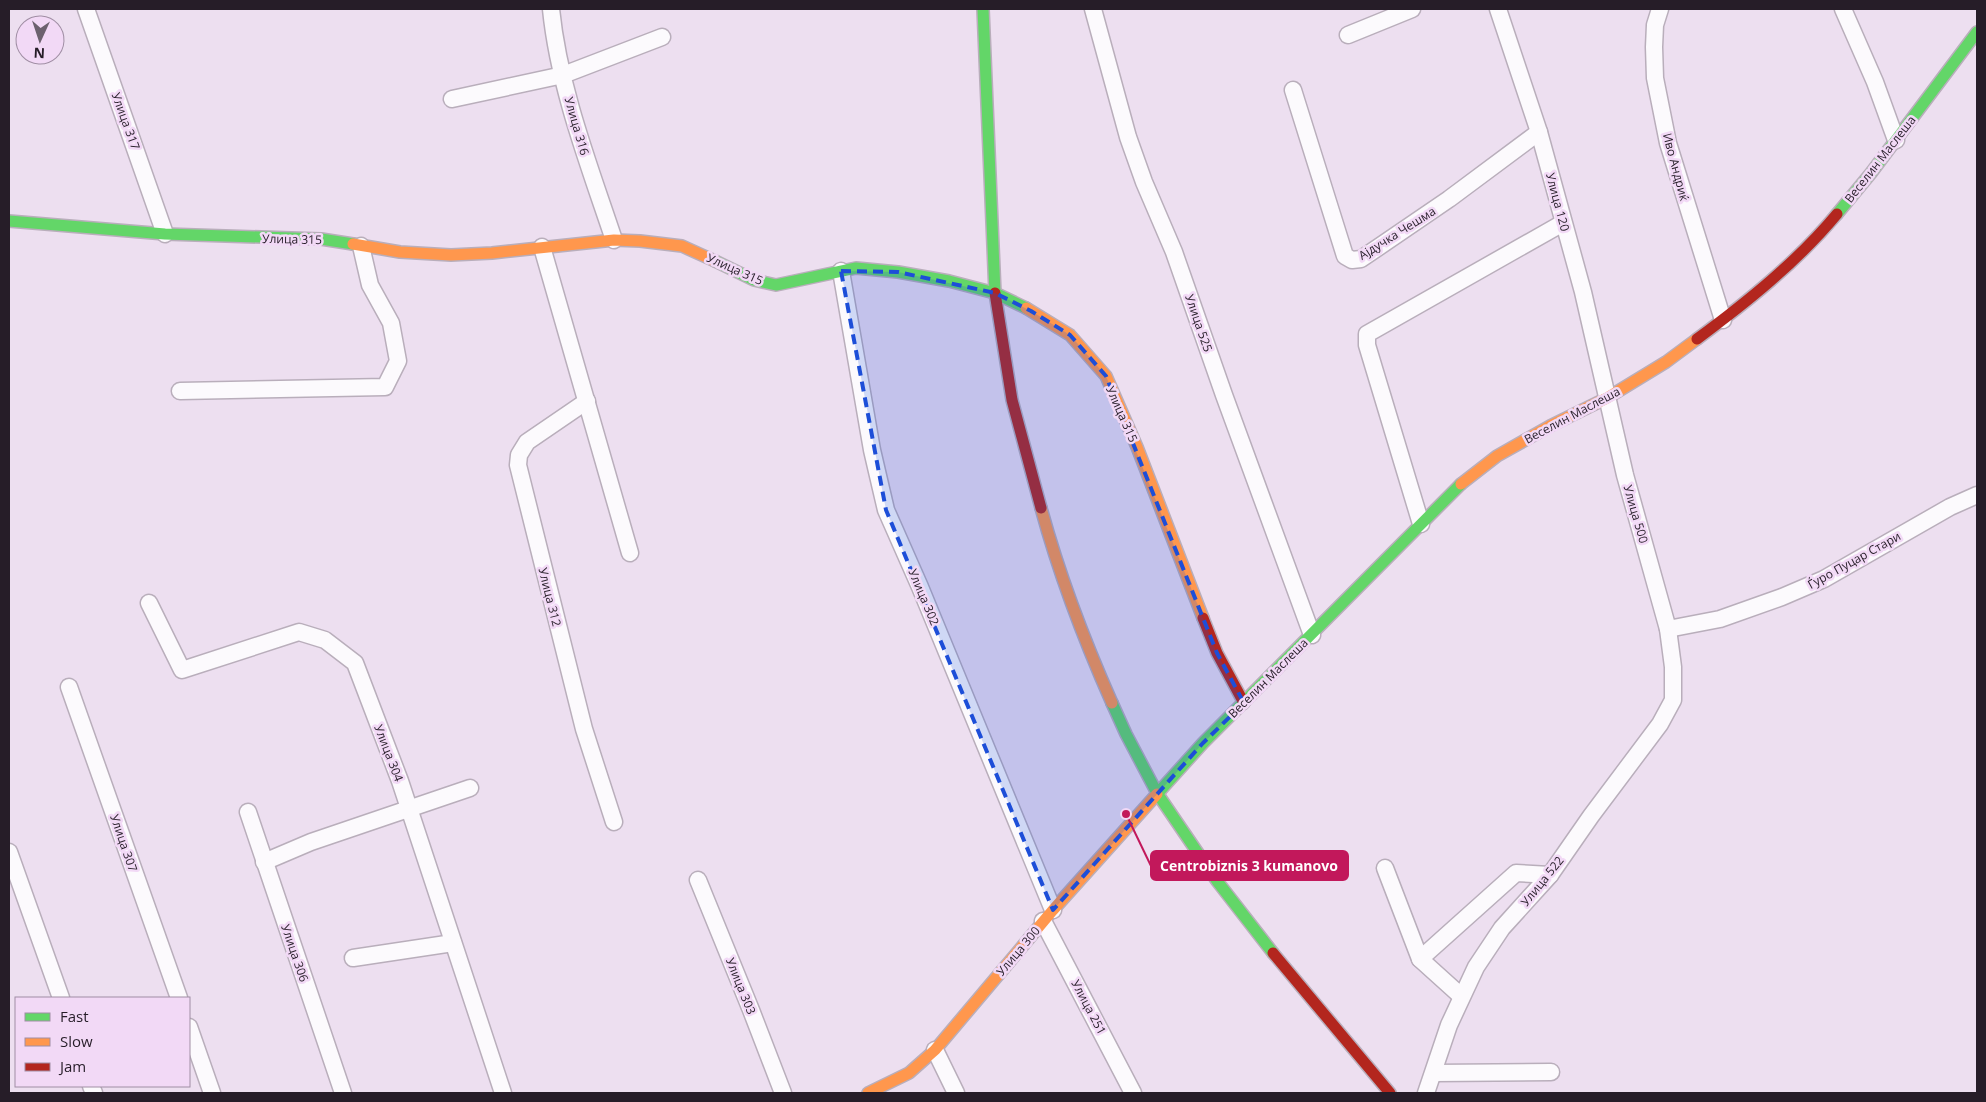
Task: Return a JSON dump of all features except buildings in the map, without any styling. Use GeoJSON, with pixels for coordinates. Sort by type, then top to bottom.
{"type":"FeatureCollection","features":[{"type":"Feature","properties":{"kind":"street","name":"Улица 317"},"geometry":{"type":"LineString","coordinates":[[86,9],[165,234]]}},
{"type":"Feature","properties":{"kind":"street","name":"Улица 316"},"geometry":{"type":"LineString","coordinates":[[551,9],[563,75],[582,146],[614,240]]}},
{"type":"Feature","properties":{"kind":"street"},"geometry":{"type":"LineString","coordinates":[[982,9],[995,293],[1012,400],[1051,545],[1097,670],[1126,734],[1157,793],[1217,881],[1267,946],[1388,1091]]}},
{"type":"Feature","properties":{"kind":"street","name":"Улица 525"},"geometry":{"type":"LineString","coordinates":[[1093,9],[1128,137],[1144,182],[1174,252],[1312,634]]}},
{"type":"Feature","properties":{"kind":"street"},"geometry":{"type":"LineString","coordinates":[[1348,35],[1412,9]]}},
{"type":"Feature","properties":{"kind":"street","name":"Улица 120"},"geometry":{"type":"LineString","coordinates":[[1498,9],[1540,132],[1583,292],[1607,398]]}},
{"type":"Feature","properties":{"kind":"street","name":"Иво Андриќ"},"geometry":{"type":"LineString","coordinates":[[1660,9],[1655,25],[1654,47],[1656,78],[1666,134],[1681,189],[1723,320]]}},
{"type":"Feature","properties":{"kind":"street"},"geometry":{"type":"LineString","coordinates":[[1843,9],[1875,82],[1896,140]]}},
{"type":"Feature","properties":{"kind":"street","name":"Веселин Маслеша"},"geometry":{"type":"LineString","coordinates":[[1157,793],[1203,743],[1457,487],[1497,456],[1550,426],[1607,398],[1666,362],[1723,320],[1788,266],[1820,233],[1871,173],[1977,32]]}},
{"type":"Feature","properties":{"kind":"street"},"geometry":{"type":"LineString","coordinates":[[452,99],[563,75],[662,37]]}},
{"type":"Feature","properties":{"kind":"street","name":"Ајдучка Чешма"},"geometry":{"type":"LineString","coordinates":[[1294,90],[1345,256],[1352,260],[1361,258],[1450,199],[1540,132]]}},
{"type":"Feature","properties":{"kind":"street","name":"Улица 315"},"geometry":{"type":"LineString","coordinates":[[9,221],[165,234],[321,239],[400,252],[451,255],[492,253],[614,240],[682,246],[754,280],[776,285],[856,268],[898,272],[949,281],[995,293],[1032,311],[1070,336],[1106,376],[1137,447],[1217,653],[1244,703]]}},
{"type":"Feature","properties":{"kind":"street"},"geometry":{"type":"LineString","coordinates":[[1421,524],[1367,344],[1366,334],[1563,223]]}},
{"type":"Feature","properties":{"kind":"street"},"geometry":{"type":"LineString","coordinates":[[180,391],[385,387],[398,361],[391,323],[370,286],[361,246]]}},
{"type":"Feature","properties":{"kind":"street"},"geometry":{"type":"LineString","coordinates":[[542,247],[630,552]]}},
{"type":"Feature","properties":{"kind":"street","name":"Улица 302"},"geometry":{"type":"LineString","coordinates":[[841,271],[872,450],[886,510],[920,587],[1048,916]]}},
{"type":"Feature","properties":{"kind":"street","name":"Улица 500"},"geometry":{"type":"LineString","coordinates":[[1607,398],[1625,475],[1668,629]]}},
{"type":"Feature","properties":{"kind":"street","name":"Улица 312"},"geometry":{"type":"LineString","coordinates":[[587,401],[527,442],[519,455],[518,465],[584,729],[614,822]]}},
{"type":"Feature","properties":{"kind":"street","name":"Ѓуро Пуцар Стари"},"geometry":{"type":"LineString","coordinates":[[1668,629],[1720,619],[1782,598],[1824,579],[1950,507],[1977,495]]}},
{"type":"Feature","properties":{"kind":"street","name":"Улица 304"},"geometry":{"type":"LineString","coordinates":[[149,603],[182,670],[298,632],[326,640],[355,663],[400,781],[503,1093]]}},
{"type":"Feature","properties":{"kind":"street","name":"Улица 522"},"geometry":{"type":"LineString","coordinates":[[1434,1073],[1449,1025],[1476,966],[1502,928],[1550,875],[1590,816],[1660,724],[1672,700],[1673,667],[1668,629]]}},
{"type":"Feature","properties":{"kind":"street","name":"Улица 307"},"geometry":{"type":"LineString","coordinates":[[69,687],[179,997]]}},
{"type":"Feature","properties":{"kind":"street"},"geometry":{"type":"LineString","coordinates":[[264,862],[311,842],[470,788]]}},
{"type":"Feature","properties":{"kind":"street","name":"Улица 300"},"geometry":{"type":"LineString","coordinates":[[868,1093],[909,1073],[934,1050],[1048,916],[1157,793]]}},
{"type":"Feature","properties":{"kind":"street","name":"Улица 306"},"geometry":{"type":"LineString","coordinates":[[248,812],[343,1093]]}},
{"type":"Feature","properties":{"kind":"street"},"geometry":{"type":"LineString","coordinates":[[9,852],[61,997]]}},
{"type":"Feature","properties":{"kind":"street"},"geometry":{"type":"LineString","coordinates":[[1386,868],[1420,959],[1461,996]]}},
{"type":"Feature","properties":{"kind":"street"},"geometry":{"type":"LineString","coordinates":[[1420,959],[1516,873],[1550,875]]}},
{"type":"Feature","properties":{"kind":"street","name":"Улица 303"},"geometry":{"type":"LineString","coordinates":[[698,880],[752,1010],[783,1093]]}},
{"type":"Feature","properties":{"kind":"street","name":"Улица 251"},"geometry":{"type":"LineString","coordinates":[[1048,916],[1133,1093]]}},
{"type":"Feature","properties":{"kind":"street"},"geometry":{"type":"LineString","coordinates":[[353,958],[453,944]]}},
{"type":"Feature","properties":{"kind":"street"},"geometry":{"type":"LineString","coordinates":[[190,1030],[212,1093]]}},
{"type":"Feature","properties":{"kind":"street"},"geometry":{"type":"LineString","coordinates":[[934,1050],[956,1093]]}},
{"type":"Feature","properties":{"kind":"street"},"geometry":{"type":"LineString","coordinates":[[1426,1093],[1434,1073],[1551,1072]]}},
{"type":"Feature","properties":{"kind":"highlighted area"},"geometry":{"type":"Polygon","coordinates":[[[841,271],[898,272],[995,293],[1031,311],[1070,335],[1106,376],[1217,653],[1244,703],[1203,743],[1053,910],[886,510],[841,271]]]}},
{"type":"Feature","properties":{"kind":"traffic: fast"},"geometry":{"type":"LineString","coordinates":[[983,9],[995,293]]}},
{"type":"Feature","properties":{"kind":"traffic: fast"},"geometry":{"type":"LineString","coordinates":[[1837,214],[1871,173],[1977,32]]}},
{"type":"Feature","properties":{"kind":"traffic: fast"},"geometry":{"type":"LineString","coordinates":[[9,221],[165,234],[321,239],[353,244]]}},
{"type":"Feature","properties":{"kind":"traffic: fast"},"geometry":{"type":"LineString","coordinates":[[715,261],[754,280],[776,285],[856,268],[898,272],[949,281],[995,293],[1026,308]]}},
{"type":"Feature","properties":{"kind":"traffic: fast"},"geometry":{"type":"LineString","coordinates":[[1157,794],[1203,743],[1461,484]]}},
{"type":"Feature","properties":{"kind":"traffic: fast"},"geometry":{"type":"LineString","coordinates":[[1112,703],[1157,793],[1217,881],[1273,953]]}},
{"type":"Feature","properties":{"kind":"traffic: slow"},"geometry":{"type":"LineString","coordinates":[[353,244],[400,252],[451,255],[492,253],[614,240],[640,241],[682,246],[715,261]]}},
{"type":"Feature","properties":{"kind":"traffic: slow"},"geometry":{"type":"LineString","coordinates":[[1026,308],[1070,335],[1106,376],[1137,447],[1203,618]]}},
{"type":"Feature","properties":{"kind":"traffic: slow"},"geometry":{"type":"LineString","coordinates":[[1461,484],[1497,456],[1550,426],[1607,398],[1666,362],[1697,339]]}},
{"type":"Feature","properties":{"kind":"traffic: slow"},"geometry":{"type":"LineString","coordinates":[[1041,508],[1073,607],[1112,703]]}},
{"type":"Feature","properties":{"kind":"traffic: slow"},"geometry":{"type":"LineString","coordinates":[[868,1093],[909,1073],[935,1050],[1053,910],[1157,794]]}},
{"type":"Feature","properties":{"kind":"traffic: jam"},"geometry":{"type":"LineString","coordinates":[[1697,339],[1771,281],[1822,232],[1837,214]]}},
{"type":"Feature","properties":{"kind":"traffic: jam"},"geometry":{"type":"LineString","coordinates":[[995,293],[1012,400],[1041,508]]}},
{"type":"Feature","properties":{"kind":"traffic: jam"},"geometry":{"type":"LineString","coordinates":[[1203,618],[1217,653],[1244,703]]}},
{"type":"Feature","properties":{"kind":"traffic: jam"},"geometry":{"type":"LineString","coordinates":[[1273,953],[1390,1093]]}},
{"type":"Feature","properties":{"kind":"place","name":"Centrobiznis 3 kumanovo"},"geometry":{"type":"Point","coordinates":[1126,814]}}]}
